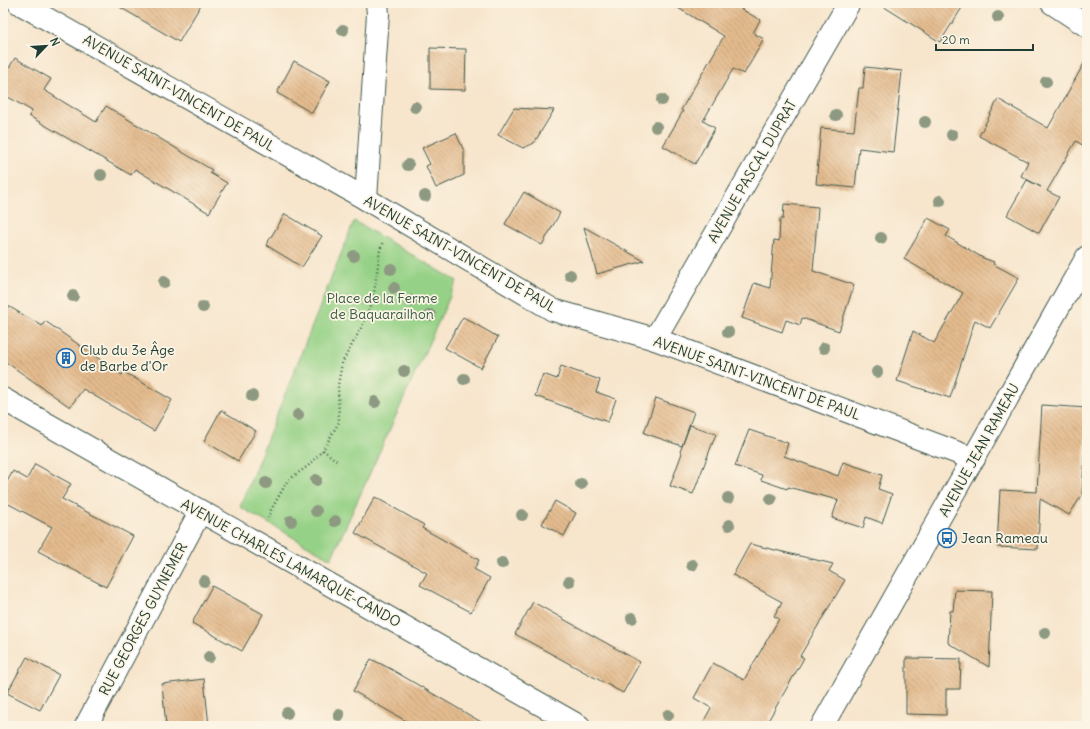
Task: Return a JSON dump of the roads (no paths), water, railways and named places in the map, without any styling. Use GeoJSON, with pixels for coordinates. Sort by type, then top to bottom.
{"type":"FeatureCollection","features":[{"type":"Feature","properties":{"kind":"street","name":"AVENUE SAINT-VINCENT DE PAUL"},"geometry":{"type":"LineString","coordinates":[[19,3],[366,199],[553,310],[655,339],[974,459]]}},
{"type":"Feature","properties":{"kind":"street"},"geometry":{"type":"LineString","coordinates":[[366,199],[378,14],[377,3]]}},
{"type":"Feature","properties":{"kind":"street","name":"AVENUE PASCAL DUPRAT"},"geometry":{"type":"LineString","coordinates":[[655,339],[849,3]]}},
{"type":"Feature","properties":{"kind":"street"},"geometry":{"type":"LineString","coordinates":[[1052,3],[1087,26]]}},
{"type":"Feature","properties":{"kind":"street","name":"AVENUE JEAN RAMEAU"},"geometry":{"type":"LineString","coordinates":[[822,726],[1087,257]]}},
{"type":"Feature","properties":{"kind":"street","name":"AVENUE CHARLES LAMARQUE-CANDO"},"geometry":{"type":"LineString","coordinates":[[3,399],[579,726]]}},
{"type":"Feature","properties":{"kind":"street","name":"RUE GEORGES GUYNEMER"},"geometry":{"type":"LineString","coordinates":[[86,726],[200,512]]}},
{"type":"Feature","properties":{"kind":"place","name":"Club du 3e Âge de Barbe d'Or"},"geometry":{"type":"Point","coordinates":[66,358]}},
{"type":"Feature","properties":{"kind":"place","name":"Jean Rameau"},"geometry":{"type":"Point","coordinates":[947,538]}},
{"type":"Feature","properties":{"kind":"park label","name":"Place de la Ferme de Baquarailhon"},"geometry":{"type":"Point","coordinates":[382,306]}}]}
